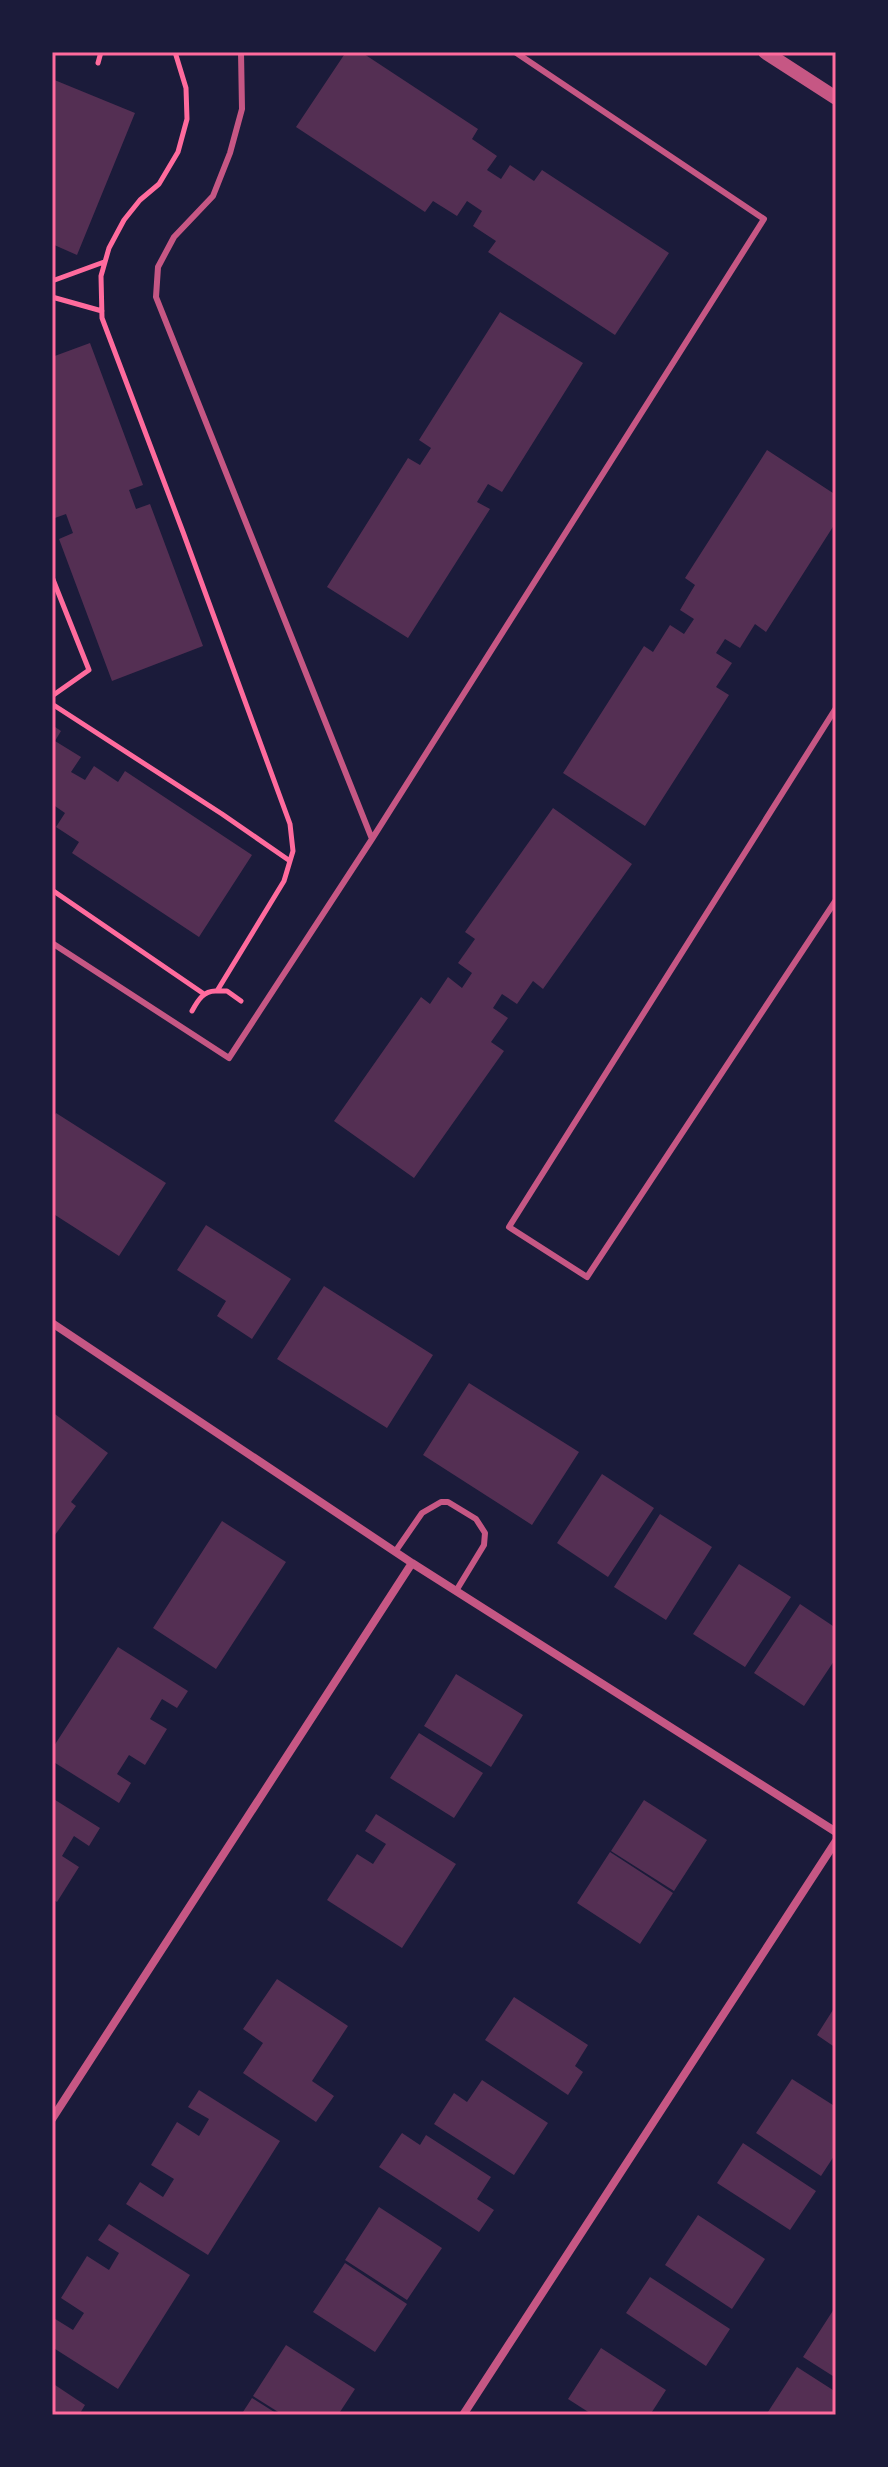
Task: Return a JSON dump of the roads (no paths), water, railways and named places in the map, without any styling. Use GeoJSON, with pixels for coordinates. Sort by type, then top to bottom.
{"type":"FeatureCollection","features":[{"type":"Feature","properties":{"kind":"street"},"geometry":{"type":"LineString","coordinates":[[765,52],[836,98]]}},
{"type":"Feature","properties":{"kind":"street"},"geometry":{"type":"LineString","coordinates":[[52,1323],[395,1552],[836,1832]]}},
{"type":"Feature","properties":{"kind":"street"},"geometry":{"type":"LineString","coordinates":[[52,2119],[412,1563]]}},
{"type":"Feature","properties":{"kind":"street"},"geometry":{"type":"LineString","coordinates":[[463,2415],[836,1841]]}},
{"type":"Feature","properties":{"kind":"lane"},"geometry":{"type":"LineString","coordinates":[[241,52],[242,109],[230,153],[213,196],[174,237],[158,267],[156,297],[372,839]]}},
{"type":"Feature","properties":{"kind":"lane"},"geometry":{"type":"LineString","coordinates":[[52,943],[229,1058],[372,839],[764,219],[515,52]]}},
{"type":"Feature","properties":{"kind":"lane"},"geometry":{"type":"LineString","coordinates":[[836,708],[509,1227],[587,1277],[836,900]]}},
{"type":"Feature","properties":{"kind":"lane"},"geometry":{"type":"LineString","coordinates":[[395,1552],[422,1513],[431,1507],[448,1502],[476,1519],[485,1533],[484,1545],[456,1591]]}}]}
